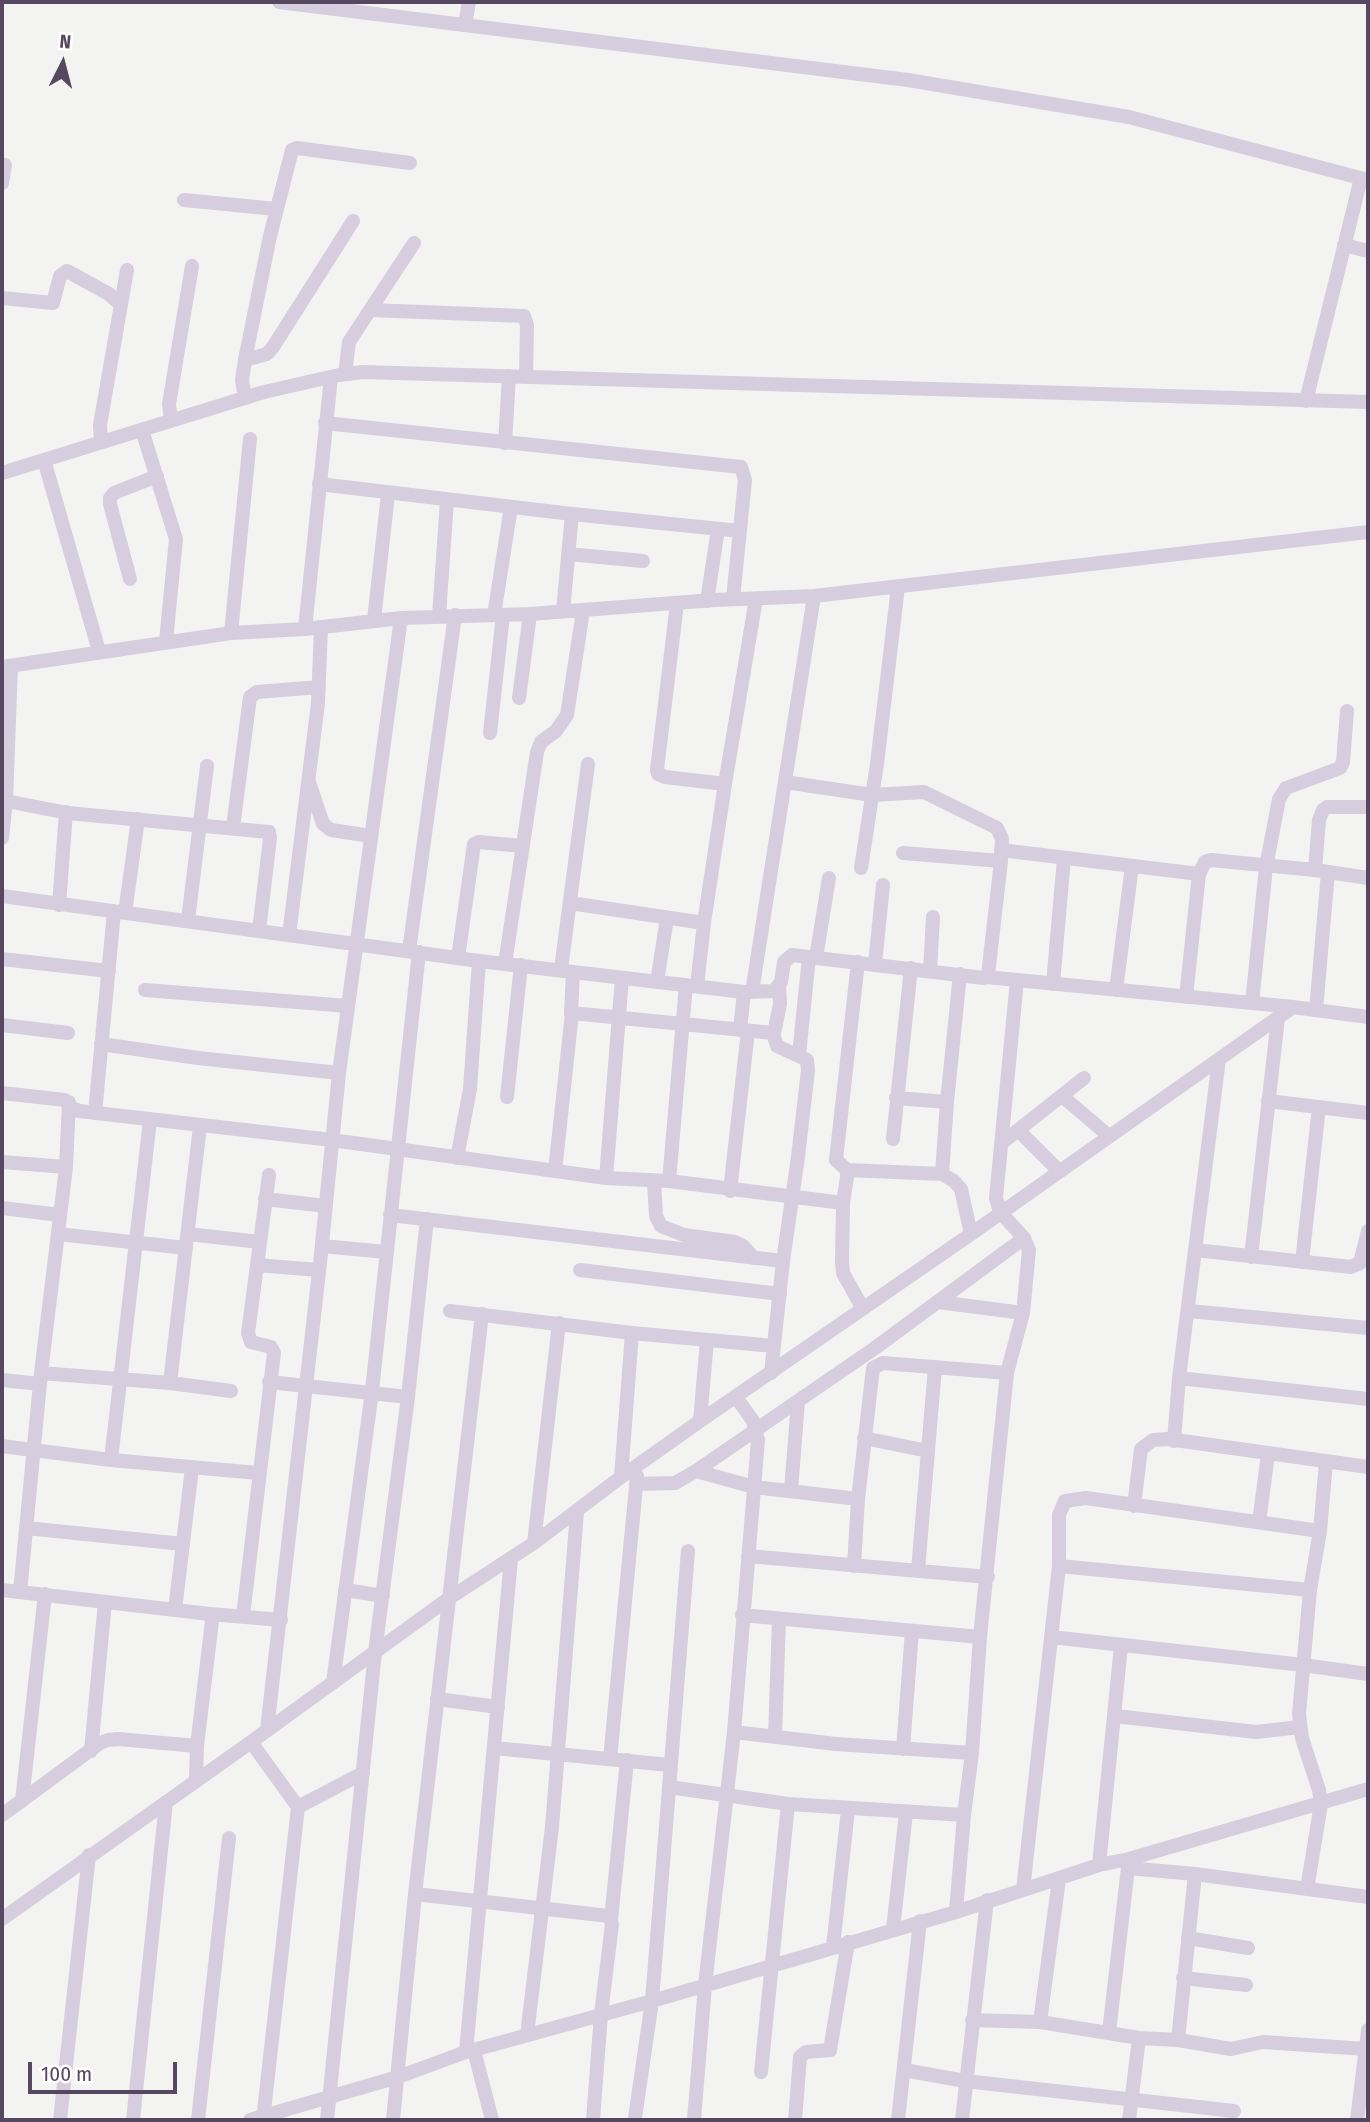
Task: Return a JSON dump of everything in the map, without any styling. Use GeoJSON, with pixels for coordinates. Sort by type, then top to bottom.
{"type":"FeatureCollection","features":[{"type":"Feature","properties":{"kind":"street"},"geometry":{"type":"LineString","coordinates":[[279,2],[908,80],[1129,117],[1365,179],[1345,245],[1307,396]]}},
{"type":"Feature","properties":{"kind":"street"},"geometry":{"type":"LineString","coordinates":[[465,25],[469,2]]}},
{"type":"Feature","properties":{"kind":"street"},"geometry":{"type":"LineString","coordinates":[[243,389],[245,360],[276,209],[292,150],[297,148],[410,163]]}},
{"type":"Feature","properties":{"kind":"street"},"geometry":{"type":"LineString","coordinates":[[2,183],[5,165]]}},
{"type":"Feature","properties":{"kind":"street"},"geometry":{"type":"LineString","coordinates":[[184,200],[276,209]]}},
{"type":"Feature","properties":{"kind":"street"},"geometry":{"type":"LineString","coordinates":[[245,360],[267,354],[273,347],[353,221]]}},
{"type":"Feature","properties":{"kind":"street"},"geometry":{"type":"LineString","coordinates":[[304,629],[325,423],[349,342],[414,243]]}},
{"type":"Feature","properties":{"kind":"street"},"geometry":{"type":"LineString","coordinates":[[1345,245],[1368,251]]}},
{"type":"Feature","properties":{"kind":"street"},"geometry":{"type":"LineString","coordinates":[[171,413],[192,266]]}},
{"type":"Feature","properties":{"kind":"street"},"geometry":{"type":"LineString","coordinates":[[100,434],[127,270]]}},
{"type":"Feature","properties":{"kind":"street"},"geometry":{"type":"LineString","coordinates":[[2,298],[53,303],[60,275],[67,271],[109,294],[121,305]]}},
{"type":"Feature","properties":{"kind":"street"},"geometry":{"type":"LineString","coordinates":[[370,310],[524,316],[527,325],[526,371]]}},
{"type":"Feature","properties":{"kind":"street"},"geometry":{"type":"LineString","coordinates":[[2,473],[44,460],[100,434],[142,430],[171,413],[243,389],[342,371],[509,376],[526,371],[1307,396],[1368,402]]}},
{"type":"Feature","properties":{"kind":"street"},"geometry":{"type":"LineString","coordinates":[[505,443],[509,376]]}},
{"type":"Feature","properties":{"kind":"street"},"geometry":{"type":"LineString","coordinates":[[325,423],[741,467],[746,480],[733,600]]}},
{"type":"Feature","properties":{"kind":"street"},"geometry":{"type":"LineString","coordinates":[[142,430],[176,539],[166,641]]}},
{"type":"Feature","properties":{"kind":"street"},"geometry":{"type":"LineString","coordinates":[[232,633],[250,439]]}},
{"type":"Feature","properties":{"kind":"street"},"geometry":{"type":"LineString","coordinates":[[44,460],[99,651]]}},
{"type":"Feature","properties":{"kind":"street"},"geometry":{"type":"LineString","coordinates":[[130,579],[110,498],[114,493],[157,476]]}},
{"type":"Feature","properties":{"kind":"street"},"geometry":{"type":"LineString","coordinates":[[319,484],[511,508],[740,531]]}},
{"type":"Feature","properties":{"kind":"street"},"geometry":{"type":"LineString","coordinates":[[374,620],[388,494]]}},
{"type":"Feature","properties":{"kind":"street"},"geometry":{"type":"LineString","coordinates":[[439,615],[447,500]]}},
{"type":"Feature","properties":{"kind":"street"},"geometry":{"type":"LineString","coordinates":[[490,733],[498,615],[511,508]]}},
{"type":"Feature","properties":{"kind":"street"},"geometry":{"type":"LineString","coordinates":[[563,611],[572,514]]}},
{"type":"Feature","properties":{"kind":"street"},"geometry":{"type":"LineString","coordinates":[[707,601],[718,529]]}},
{"type":"Feature","properties":{"kind":"street"},"geometry":{"type":"LineString","coordinates":[[2,838],[6,802],[7,666],[232,633],[304,629],[439,615],[530,614],[814,596],[1368,533]]}},
{"type":"Feature","properties":{"kind":"street"},"geometry":{"type":"LineString","coordinates":[[568,554],[643,561]]}},
{"type":"Feature","properties":{"kind":"street"},"geometry":{"type":"LineString","coordinates":[[860,868],[872,795],[898,587]]}},
{"type":"Feature","properties":{"kind":"street"},"geometry":{"type":"LineString","coordinates":[[730,1191],[748,992],[814,596]]}},
{"type":"Feature","properties":{"kind":"street"},"geometry":{"type":"LineString","coordinates":[[754,1258],[735,1242],[684,1236],[661,1226],[656,1216],[684,1024],[704,923],[756,599]]}},
{"type":"Feature","properties":{"kind":"street"},"geometry":{"type":"LineString","coordinates":[[677,603],[658,774],[725,784]]}},
{"type":"Feature","properties":{"kind":"street"},"geometry":{"type":"LineString","coordinates":[[505,964],[537,752],[541,743],[556,731],[568,715],[583,611]]}},
{"type":"Feature","properties":{"kind":"street"},"geometry":{"type":"LineString","coordinates":[[519,698],[530,614]]}},
{"type":"Feature","properties":{"kind":"street"},"geometry":{"type":"LineString","coordinates":[[333,1683],[372,1391],[414,952],[454,615]]}},
{"type":"Feature","properties":{"kind":"street"},"geometry":{"type":"LineString","coordinates":[[267,1730],[339,1073],[401,618]]}},
{"type":"Feature","properties":{"kind":"street"},"geometry":{"type":"LineString","coordinates":[[289,935],[319,687],[321,627]]}},
{"type":"Feature","properties":{"kind":"street"},"geometry":{"type":"LineString","coordinates":[[233,827],[250,696],[257,692],[319,687]]}},
{"type":"Feature","properties":{"kind":"street"},"geometry":{"type":"LineString","coordinates":[[1252,1003],[1266,867],[1282,791],[1340,768],[1343,762],[1347,711]]}},
{"type":"Feature","properties":{"kind":"street"},"geometry":{"type":"LineString","coordinates":[[555,1171],[571,1014],[567,971],[570,904],[588,764]]}},
{"type":"Feature","properties":{"kind":"street"},"geometry":{"type":"LineString","coordinates":[[188,920],[206,766]]}},
{"type":"Feature","properties":{"kind":"street"},"geometry":{"type":"LineString","coordinates":[[308,781],[323,824],[331,830],[371,836]]}},
{"type":"Feature","properties":{"kind":"street"},"geometry":{"type":"LineString","coordinates":[[785,782],[872,795],[924,793],[997,828],[1002,839],[1001,855],[989,972],[986,977]]}},
{"type":"Feature","properties":{"kind":"street"},"geometry":{"type":"LineString","coordinates":[[6,802],[66,812],[264,830],[270,834],[259,931]]}},
{"type":"Feature","properties":{"kind":"street"},"geometry":{"type":"LineString","coordinates":[[1315,1010],[1322,871],[1319,820],[1326,807],[1368,807]]}},
{"type":"Feature","properties":{"kind":"street"},"geometry":{"type":"LineString","coordinates":[[59,905],[66,812]]}},
{"type":"Feature","properties":{"kind":"street"},"geometry":{"type":"LineString","coordinates":[[95,1113],[109,971],[138,819]]}},
{"type":"Feature","properties":{"kind":"street"},"geometry":{"type":"LineString","coordinates":[[458,958],[474,844],[479,842],[522,846]]}},
{"type":"Feature","properties":{"kind":"street"},"geometry":{"type":"LineString","coordinates":[[903,853],[1064,858],[1199,874]]}},
{"type":"Feature","properties":{"kind":"street"},"geometry":{"type":"LineString","coordinates":[[1053,984],[1064,858]]}},
{"type":"Feature","properties":{"kind":"street"},"geometry":{"type":"LineString","coordinates":[[1186,997],[1199,874],[1205,862],[1211,860],[1368,878]]}},
{"type":"Feature","properties":{"kind":"street"},"geometry":{"type":"LineString","coordinates":[[1116,990],[1132,866]]}},
{"type":"Feature","properties":{"kind":"street"},"geometry":{"type":"LineString","coordinates":[[799,1055],[813,957],[829,878]]}},
{"type":"Feature","properties":{"kind":"street"},"geometry":{"type":"LineString","coordinates":[[875,964],[883,885]]}},
{"type":"Feature","properties":{"kind":"street"},"geometry":{"type":"LineString","coordinates":[[2,896],[622,978],[748,992],[770,992],[779,986]]}},
{"type":"Feature","properties":{"kind":"street"},"geometry":{"type":"LineString","coordinates":[[570,904],[704,923]]}},
{"type":"Feature","properties":{"kind":"street"},"geometry":{"type":"LineString","coordinates":[[930,971],[933,917]]}},
{"type":"Feature","properties":{"kind":"street"},"geometry":{"type":"LineString","coordinates":[[657,982],[667,918]]}},
{"type":"Feature","properties":{"kind":"street"},"geometry":{"type":"LineString","coordinates":[[771,1373],[808,1064],[799,1055],[778,1046],[774,1033],[783,968],[792,955],[1368,1017]]}},
{"type":"Feature","properties":{"kind":"street"},"geometry":{"type":"LineString","coordinates":[[2,959],[109,971]]}},
{"type":"Feature","properties":{"kind":"street"},"geometry":{"type":"LineString","coordinates":[[457,1158],[470,1089],[479,961]]}},
{"type":"Feature","properties":{"kind":"street"},"geometry":{"type":"LineString","coordinates":[[858,962],[836,1160],[847,1170],[942,1174],[961,1189],[971,1234]]}},
{"type":"Feature","properties":{"kind":"street"},"geometry":{"type":"LineString","coordinates":[[507,1097],[521,965]]}},
{"type":"Feature","properties":{"kind":"street"},"geometry":{"type":"LineString","coordinates":[[893,1139],[911,968]]}},
{"type":"Feature","properties":{"kind":"street"},"geometry":{"type":"LineString","coordinates":[[942,1174],[960,974]]}},
{"type":"Feature","properties":{"kind":"street"},"geometry":{"type":"LineString","coordinates":[[606,1178],[622,978]]}},
{"type":"Feature","properties":{"kind":"street"},"geometry":{"type":"LineString","coordinates":[[956,1912],[1007,1373],[1023,1313],[1028,1250],[1024,1238],[1000,1212],[996,1198],[1017,980]]}},
{"type":"Feature","properties":{"kind":"street"},"geometry":{"type":"LineString","coordinates":[[145,990],[348,1006]]}},
{"type":"Feature","properties":{"kind":"street"},"geometry":{"type":"LineString","coordinates":[[2,1919],[448,1599],[534,1543],[639,1464],[1293,1007]]}},
{"type":"Feature","properties":{"kind":"street"},"geometry":{"type":"LineString","coordinates":[[571,1014],[774,1033]]}},
{"type":"Feature","properties":{"kind":"street"},"geometry":{"type":"LineString","coordinates":[[1251,1256],[1278,1018]]}},
{"type":"Feature","properties":{"kind":"street"},"geometry":{"type":"LineString","coordinates":[[2,1024],[68,1033]]}},
{"type":"Feature","properties":{"kind":"street"},"geometry":{"type":"LineString","coordinates":[[101,1044],[198,1058],[339,1073]]}},
{"type":"Feature","properties":{"kind":"street"},"geometry":{"type":"LineString","coordinates":[[1174,1441],[1179,1378],[1219,1059]]}},
{"type":"Feature","properties":{"kind":"street"},"geometry":{"type":"LineString","coordinates":[[1003,1142],[1084,1078]]}},
{"type":"Feature","properties":{"kind":"street"},"geometry":{"type":"LineString","coordinates":[[2,1093],[60,1099],[69,1102],[75,1110],[95,1113],[332,1140],[606,1178],[662,1181],[843,1203]]}},
{"type":"Feature","properties":{"kind":"street"},"geometry":{"type":"LineString","coordinates":[[1062,1096],[1109,1136]]}},
{"type":"Feature","properties":{"kind":"street"},"geometry":{"type":"LineString","coordinates":[[897,1098],[947,1102]]}},
{"type":"Feature","properties":{"kind":"street"},"geometry":{"type":"LineString","coordinates":[[1268,1101],[1368,1113]]}},
{"type":"Feature","properties":{"kind":"street"},"geometry":{"type":"LineString","coordinates":[[20,1592],[33,1449],[66,1167],[69,1102]]}},
{"type":"Feature","properties":{"kind":"street"},"geometry":{"type":"LineString","coordinates":[[1301,1262],[1319,1107]]}},
{"type":"Feature","properties":{"kind":"street"},"geometry":{"type":"LineString","coordinates":[[111,1460],[150,1120]]}},
{"type":"Feature","properties":{"kind":"street"},"geometry":{"type":"LineString","coordinates":[[170,1383],[200,1126]]}},
{"type":"Feature","properties":{"kind":"street"},"geometry":{"type":"LineString","coordinates":[[1018,1130],[1059,1171]]}},
{"type":"Feature","properties":{"kind":"street"},"geometry":{"type":"LineString","coordinates":[[2,1162],[66,1167]]}},
{"type":"Feature","properties":{"kind":"street"},"geometry":{"type":"LineString","coordinates":[[847,1170],[843,1203],[842,1262],[844,1273],[862,1307]]}},
{"type":"Feature","properties":{"kind":"street"},"geometry":{"type":"LineString","coordinates":[[243,1616],[273,1349],[251,1342],[248,1338],[269,1175]]}},
{"type":"Feature","properties":{"kind":"street"},"geometry":{"type":"LineString","coordinates":[[265,1199],[326,1206]]}},
{"type":"Feature","properties":{"kind":"street"},"geometry":{"type":"LineString","coordinates":[[2,1208],[60,1215]]}},
{"type":"Feature","properties":{"kind":"street"},"geometry":{"type":"LineString","coordinates":[[390,1215],[783,1261]]}},
{"type":"Feature","properties":{"kind":"street"},"geometry":{"type":"LineString","coordinates":[[327,2120],[376,1652],[427,1219]]}},
{"type":"Feature","properties":{"kind":"street"},"geometry":{"type":"LineString","coordinates":[[1195,1250],[1357,1266],[1368,1231]]}},
{"type":"Feature","properties":{"kind":"street"},"geometry":{"type":"LineString","coordinates":[[58,1234],[134,1242],[260,1242]]}},
{"type":"Feature","properties":{"kind":"street"},"geometry":{"type":"LineString","coordinates":[[637,1484],[676,1483],[696,1471],[938,1302],[1024,1238]]}},
{"type":"Feature","properties":{"kind":"street"},"geometry":{"type":"LineString","coordinates":[[322,1246],[386,1252]]}},
{"type":"Feature","properties":{"kind":"street"},"geometry":{"type":"LineString","coordinates":[[257,1265],[319,1270]]}},
{"type":"Feature","properties":{"kind":"street"},"geometry":{"type":"LineString","coordinates":[[580,1270],[780,1294]]}},
{"type":"Feature","properties":{"kind":"street"},"geometry":{"type":"LineString","coordinates":[[938,1302],[1023,1313]]}},
{"type":"Feature","properties":{"kind":"street"},"geometry":{"type":"LineString","coordinates":[[450,1311],[774,1346]]}},
{"type":"Feature","properties":{"kind":"street"},"geometry":{"type":"LineString","coordinates":[[1189,1311],[1368,1328]]}},
{"type":"Feature","properties":{"kind":"street"},"geometry":{"type":"LineString","coordinates":[[393,2120],[415,1894],[482,1314]]}},
{"type":"Feature","properties":{"kind":"street"},"geometry":{"type":"LineString","coordinates":[[534,1543],[559,1323]]}},
{"type":"Feature","properties":{"kind":"street"},"geometry":{"type":"LineString","coordinates":[[621,1477],[632,1332]]}},
{"type":"Feature","properties":{"kind":"street"},"geometry":{"type":"LineString","coordinates":[[700,1421],[707,1340]]}},
{"type":"Feature","properties":{"kind":"street"},"geometry":{"type":"LineString","coordinates":[[854,1566],[858,1499],[873,1368],[883,1363],[1007,1373]]}},
{"type":"Feature","properties":{"kind":"street"},"geometry":{"type":"LineString","coordinates":[[918,1570],[935,1367]]}},
{"type":"Feature","properties":{"kind":"street"},"geometry":{"type":"LineString","coordinates":[[1179,1378],[1368,1399]]}},
{"type":"Feature","properties":{"kind":"street"},"geometry":{"type":"LineString","coordinates":[[2,1380],[120,1379],[231,1391]]}},
{"type":"Feature","properties":{"kind":"street"},"geometry":{"type":"LineString","coordinates":[[270,1382],[408,1397]]}},
{"type":"Feature","properties":{"kind":"street"},"geometry":{"type":"LineString","coordinates":[[694,2120],[705,1985],[734,1732],[754,1487],[757,1430],[736,1396]]}},
{"type":"Feature","properties":{"kind":"street"},"geometry":{"type":"LineString","coordinates":[[790,1491],[798,1401]]}},
{"type":"Feature","properties":{"kind":"street"},"geometry":{"type":"LineString","coordinates":[[864,1438],[928,1451]]}},
{"type":"Feature","properties":{"kind":"street"},"geometry":{"type":"LineString","coordinates":[[1134,1506],[1141,1449],[1153,1440],[1368,1467]]}},
{"type":"Feature","properties":{"kind":"street"},"geometry":{"type":"LineString","coordinates":[[2,1446],[111,1460],[258,1473]]}},
{"type":"Feature","properties":{"kind":"street"},"geometry":{"type":"LineString","coordinates":[[1259,1522],[1268,1454]]}},
{"type":"Feature","properties":{"kind":"street"},"geometry":{"type":"LineString","coordinates":[[1307,1889],[1321,1804],[1300,1727],[1310,1590],[1320,1531],[1326,1462]]}},
{"type":"Feature","properties":{"kind":"street"},"geometry":{"type":"LineString","coordinates":[[610,1759],[639,1464]]}},
{"type":"Feature","properties":{"kind":"street"},"geometry":{"type":"LineString","coordinates":[[175,1611],[192,1468]]}},
{"type":"Feature","properties":{"kind":"street"},"geometry":{"type":"LineString","coordinates":[[696,1471],[754,1487],[858,1499]]}},
{"type":"Feature","properties":{"kind":"street"},"geometry":{"type":"LineString","coordinates":[[1023,1890],[1059,1566],[1060,1507],[1065,1501],[1086,1498],[1320,1531]]}},
{"type":"Feature","properties":{"kind":"street"},"geometry":{"type":"LineString","coordinates":[[527,2035],[558,1754],[577,1512]]}},
{"type":"Feature","properties":{"kind":"street"},"geometry":{"type":"LineString","coordinates":[[26,1528],[183,1544]]}},
{"type":"Feature","properties":{"kind":"street"},"geometry":{"type":"LineString","coordinates":[[635,2118],[652,2001],[688,1552]]}},
{"type":"Feature","properties":{"kind":"street"},"geometry":{"type":"LineString","coordinates":[[748,1556],[988,1577]]}},
{"type":"Feature","properties":{"kind":"street"},"geometry":{"type":"LineString","coordinates":[[492,2120],[470,2051],[478,1901],[511,1559]]}},
{"type":"Feature","properties":{"kind":"street"},"geometry":{"type":"LineString","coordinates":[[1059,1566],[1310,1590]]}},
{"type":"Feature","properties":{"kind":"street"},"geometry":{"type":"LineString","coordinates":[[2,1590],[175,1611],[281,1620]]}},
{"type":"Feature","properties":{"kind":"street"},"geometry":{"type":"LineString","coordinates":[[345,1590],[383,1596]]}},
{"type":"Feature","properties":{"kind":"street"},"geometry":{"type":"LineString","coordinates":[[13,1803],[45,1594]]}},
{"type":"Feature","properties":{"kind":"street"},"geometry":{"type":"LineString","coordinates":[[91,1751],[104,1602]]}},
{"type":"Feature","properties":{"kind":"street"},"geometry":{"type":"LineString","coordinates":[[196,1780],[197,1746],[212,1621],[210,1614]]}},
{"type":"Feature","properties":{"kind":"street"},"geometry":{"type":"LineString","coordinates":[[742,1615],[980,1637]]}},
{"type":"Feature","properties":{"kind":"street"},"geometry":{"type":"LineString","coordinates":[[775,1737],[779,1619]]}},
{"type":"Feature","properties":{"kind":"street"},"geometry":{"type":"LineString","coordinates":[[903,1749],[912,1631]]}},
{"type":"Feature","properties":{"kind":"street"},"geometry":{"type":"LineString","coordinates":[[1051,1637],[1368,1674]]}},
{"type":"Feature","properties":{"kind":"street"},"geometry":{"type":"LineString","coordinates":[[1099,1865],[1121,1646]]}},
{"type":"Feature","properties":{"kind":"street"},"geometry":{"type":"LineString","coordinates":[[437,1699],[498,1707]]}},
{"type":"Feature","properties":{"kind":"street"},"geometry":{"type":"LineString","coordinates":[[1115,1716],[1256,1732],[1300,1727]]}},
{"type":"Feature","properties":{"kind":"street"},"geometry":{"type":"LineString","coordinates":[[734,1732],[972,1753]]}},
{"type":"Feature","properties":{"kind":"street"},"geometry":{"type":"LineString","coordinates":[[2,1815],[13,1803],[100,1743],[118,1739],[197,1746]]}},
{"type":"Feature","properties":{"kind":"street"},"geometry":{"type":"LineString","coordinates":[[251,1742],[298,1807],[259,2119],[398,2077],[470,2051],[956,1912],[1099,1865],[1129,1864],[1368,1897]]}},
{"type":"Feature","properties":{"kind":"street"},"geometry":{"type":"LineString","coordinates":[[494,1748],[670,1765]]}},
{"type":"Feature","properties":{"kind":"street"},"geometry":{"type":"LineString","coordinates":[[593,2120],[627,1760]]}},
{"type":"Feature","properties":{"kind":"street"},"geometry":{"type":"LineString","coordinates":[[298,1807],[363,1773]]}},
{"type":"Feature","properties":{"kind":"street"},"geometry":{"type":"LineString","coordinates":[[669,1787],[848,1810],[964,1815]]}},
{"type":"Feature","properties":{"kind":"street"},"geometry":{"type":"LineString","coordinates":[[1129,1864],[1368,1788]]}},
{"type":"Feature","properties":{"kind":"street"},"geometry":{"type":"LineString","coordinates":[[132,2120],[166,1802]]}},
{"type":"Feature","properties":{"kind":"street"},"geometry":{"type":"LineString","coordinates":[[761,2072],[788,1804]]}},
{"type":"Feature","properties":{"kind":"street"},"geometry":{"type":"LineString","coordinates":[[833,1947],[848,1810]]}},
{"type":"Feature","properties":{"kind":"street"},"geometry":{"type":"LineString","coordinates":[[893,1929],[906,1813]]}},
{"type":"Feature","properties":{"kind":"street"},"geometry":{"type":"LineString","coordinates":[[198,2120],[229,1839]]}},
{"type":"Feature","properties":{"kind":"street"},"geometry":{"type":"LineString","coordinates":[[60,2120],[89,1855]]}},
{"type":"Feature","properties":{"kind":"street"},"geometry":{"type":"LineString","coordinates":[[1109,2032],[1129,1864]]}},
{"type":"Feature","properties":{"kind":"street"},"geometry":{"type":"LineString","coordinates":[[1178,2040],[1195,1874]]}},
{"type":"Feature","properties":{"kind":"street"},"geometry":{"type":"LineString","coordinates":[[1040,2022],[1059,1879]]}},
{"type":"Feature","properties":{"kind":"street"},"geometry":{"type":"LineString","coordinates":[[415,1894],[604,1914],[611,1920]]}},
{"type":"Feature","properties":{"kind":"street"},"geometry":{"type":"LineString","coordinates":[[962,2120],[987,1900]]}},
{"type":"Feature","properties":{"kind":"street"},"geometry":{"type":"LineString","coordinates":[[898,2120],[920,1922]]}},
{"type":"Feature","properties":{"kind":"street"},"geometry":{"type":"LineString","coordinates":[[1188,1938],[1248,1948]]}},
{"type":"Feature","properties":{"kind":"street"},"geometry":{"type":"LineString","coordinates":[[795,2120],[800,2057],[806,2052],[830,2050],[848,1942]]}},
{"type":"Feature","properties":{"kind":"street"},"geometry":{"type":"LineString","coordinates":[[1183,1978],[1246,1985]]}},
{"type":"Feature","properties":{"kind":"street"},"geometry":{"type":"LineString","coordinates":[[972,2020],[1040,2022],[1231,2049],[1263,2042],[1366,2049]]}},
{"type":"Feature","properties":{"kind":"street"},"geometry":{"type":"LineString","coordinates":[[1362,2113],[1368,2030]]}},
{"type":"Feature","properties":{"kind":"street"},"geometry":{"type":"LineString","coordinates":[[1129,2120],[1139,2038]]}},
{"type":"Feature","properties":{"kind":"street"},"geometry":{"type":"LineString","coordinates":[[904,2070],[965,2081],[1234,2111]]}}]}
